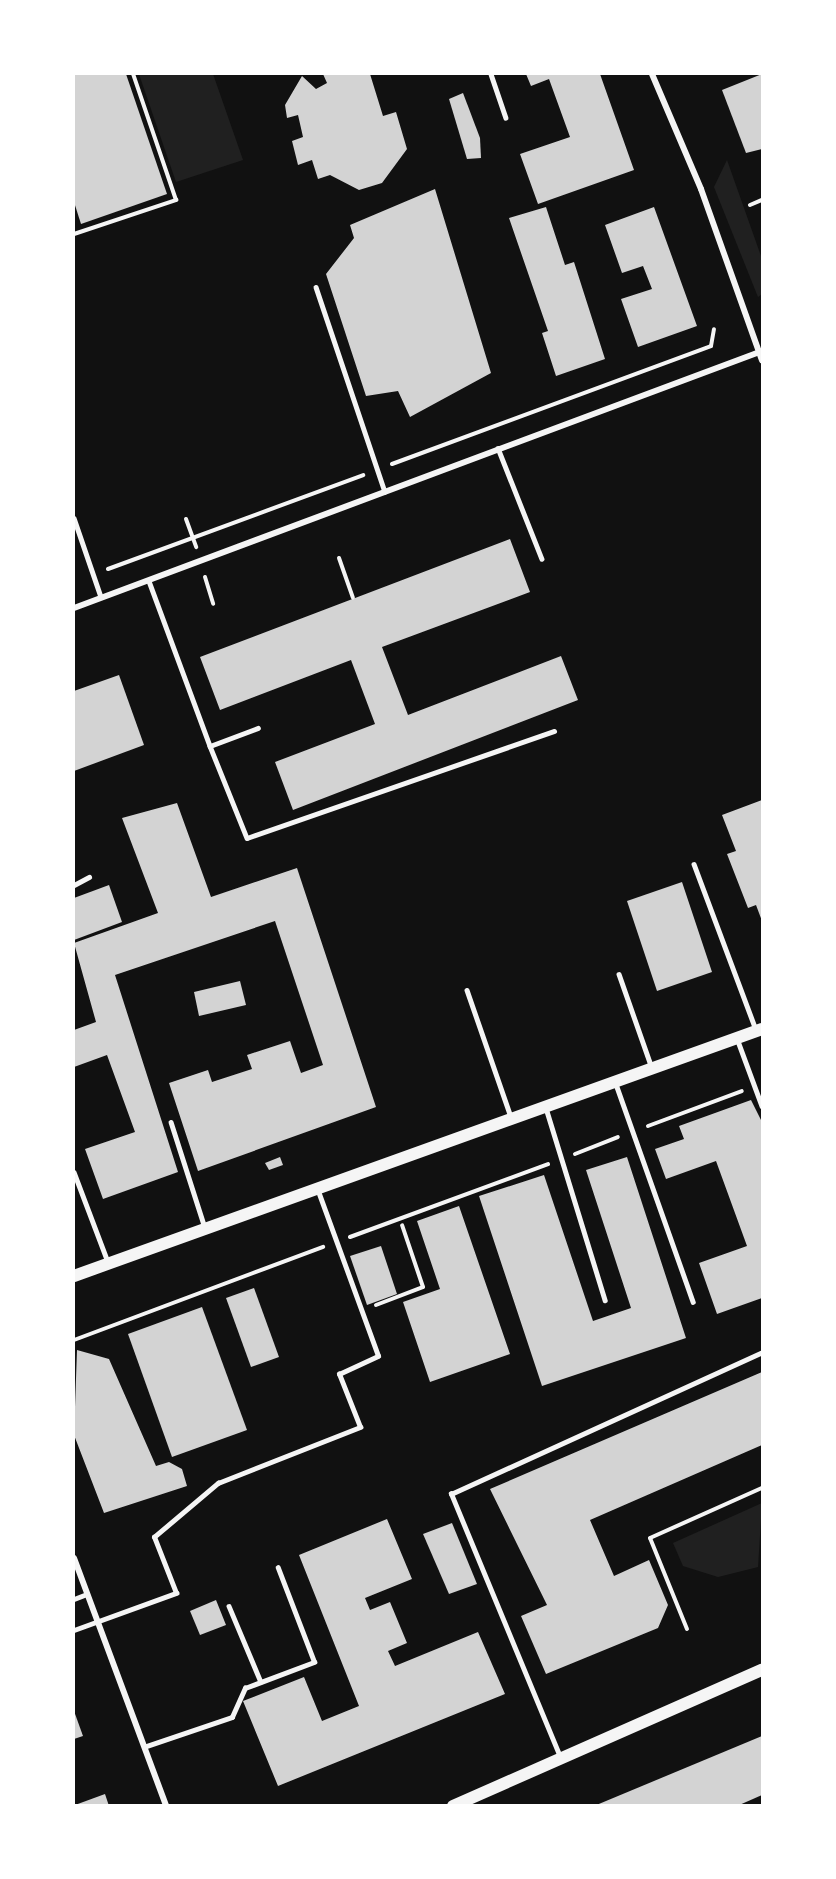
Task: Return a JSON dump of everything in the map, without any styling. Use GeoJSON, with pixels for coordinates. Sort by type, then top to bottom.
{"type":"FeatureCollection","features":[{"type":"Feature","properties":{"kind":"main road"},"geometry":{"type":"LineString","coordinates":[[74,1276],[511,1117],[759,1030]]}},
{"type":"Feature","properties":{"kind":"main road"},"geometry":{"type":"LineString","coordinates":[[453,1806],[762,1671]]}},
{"type":"Feature","properties":{"kind":"street"},"geometry":{"type":"LineString","coordinates":[[652,74],[697,178],[761,351],[762,360]]}},
{"type":"Feature","properties":{"kind":"street"},"geometry":{"type":"LineString","coordinates":[[74,608],[761,351]]}},
{"type":"Feature","properties":{"kind":"street"},"geometry":{"type":"LineString","coordinates":[[74,1557],[166,1806]]}},
{"type":"Feature","properties":{"kind":"lane"},"geometry":{"type":"LineString","coordinates":[[490,74],[506,118]]}},
{"type":"Feature","properties":{"kind":"lane"},"geometry":{"type":"LineString","coordinates":[[316,287],[385,492]]}},
{"type":"Feature","properties":{"kind":"lane"},"geometry":{"type":"LineString","coordinates":[[498,448],[542,559]]}},
{"type":"Feature","properties":{"kind":"lane"},"geometry":{"type":"LineString","coordinates":[[74,518],[101,597]]}},
{"type":"Feature","properties":{"kind":"lane"},"geometry":{"type":"LineString","coordinates":[[149,581],[247,838],[554,731]]}},
{"type":"Feature","properties":{"kind":"lane"},"geometry":{"type":"LineString","coordinates":[[210,746],[258,728]]}},
{"type":"Feature","properties":{"kind":"lane"},"geometry":{"type":"LineString","coordinates":[[694,864],[759,1030]]}},
{"type":"Feature","properties":{"kind":"lane"},"geometry":{"type":"LineString","coordinates":[[74,885],[90,877]]}},
{"type":"Feature","properties":{"kind":"lane"},"geometry":{"type":"LineString","coordinates":[[619,974],[652,1068]]}},
{"type":"Feature","properties":{"kind":"lane"},"geometry":{"type":"LineString","coordinates":[[467,990],[511,1117]]}},
{"type":"Feature","properties":{"kind":"lane"},"geometry":{"type":"LineString","coordinates":[[737,1038],[762,1106]]}},
{"type":"Feature","properties":{"kind":"lane"},"geometry":{"type":"LineString","coordinates":[[615,1081],[693,1302]]}},
{"type":"Feature","properties":{"kind":"lane"},"geometry":{"type":"LineString","coordinates":[[546,1105],[605,1300]]}},
{"type":"Feature","properties":{"kind":"lane"},"geometry":{"type":"LineString","coordinates":[[171,1122],[205,1228]]}},
{"type":"Feature","properties":{"kind":"lane"},"geometry":{"type":"LineString","coordinates":[[74,1172],[109,1263]]}},
{"type":"Feature","properties":{"kind":"lane"},"geometry":{"type":"LineString","coordinates":[[74,1630],[176,1593],[154,1537],[218,1483],[360,1428],[339,1374],[378,1356],[360,1312],[317,1188]]}},
{"type":"Feature","properties":{"kind":"lane"},"geometry":{"type":"LineString","coordinates":[[561,1760],[451,1494],[762,1352]]}},
{"type":"Feature","properties":{"kind":"lane"},"geometry":{"type":"LineString","coordinates":[[144,1747],[232,1717],[245,1688],[314,1662],[278,1568]]}},
{"type":"Feature","properties":{"kind":"lane"},"geometry":{"type":"LineString","coordinates":[[74,1599],[87,1594]]}},
{"type":"Feature","properties":{"kind":"lane"},"geometry":{"type":"LineString","coordinates":[[229,1606],[261,1682]]}},
{"type":"Feature","properties":{"kind":"path"},"geometry":{"type":"LineString","coordinates":[[74,234],[176,200],[133,74]]}},
{"type":"Feature","properties":{"kind":"path"},"geometry":{"type":"LineString","coordinates":[[750,205],[762,200]]}},
{"type":"Feature","properties":{"kind":"path"},"geometry":{"type":"LineString","coordinates":[[93,575],[711,346],[714,329]]}},
{"type":"Feature","properties":{"kind":"path"},"geometry":{"type":"LineString","coordinates":[[339,558],[353,598]]}},
{"type":"Feature","properties":{"kind":"path"},"geometry":{"type":"LineString","coordinates":[[74,1340],[755,1086]]}},
{"type":"Feature","properties":{"kind":"path"},"geometry":{"type":"LineString","coordinates":[[360,1312],[423,1287],[402,1225]]}},
{"type":"Feature","properties":{"kind":"path"},"geometry":{"type":"LineString","coordinates":[[687,1629],[650,1538],[762,1488]]}},
{"type":"Feature","properties":{"kind":"shaded area"},"geometry":{"type":"Polygon","coordinates":[[[139,74],[213,74],[243,160],[176,182],[139,74]]]}},
{"type":"Feature","properties":{"kind":"shaded area"},"geometry":{"type":"Polygon","coordinates":[[[727,160],[762,259],[762,294],[758,297],[714,187],[727,160]]]}},
{"type":"Feature","properties":{"kind":"shaded area"},"geometry":{"type":"Polygon","coordinates":[[[762,1503],[758,1567],[718,1577],[683,1566],[673,1543],[762,1503]]]}},
{"type":"Feature","properties":{"kind":"building"},"geometry":{"type":"Polygon","coordinates":[[[74,74],[126,74],[167,194],[81,224],[74,202],[74,74]]]}},
{"type":"Feature","properties":{"kind":"building"},"geometry":{"type":"Polygon","coordinates":[[[323,74],[370,74],[383,116],[396,112],[407,149],[382,183],[359,190],[330,175],[318,179],[312,160],[298,165],[292,141],[303,137],[298,115],[287,118],[285,105],[302,76],[316,89],[327,83],[323,74]]]}},
{"type":"Feature","properties":{"kind":"building"},"geometry":{"type":"Polygon","coordinates":[[[526,74],[600,74],[634,170],[538,204],[520,154],[570,137],[549,79],[531,86],[526,74]]]}},
{"type":"Feature","properties":{"kind":"building"},"geometry":{"type":"Polygon","coordinates":[[[762,74],[762,149],[746,153],[722,90],[762,74]]]}},
{"type":"Feature","properties":{"kind":"building"},"geometry":{"type":"Polygon","coordinates":[[[463,93],[480,138],[481,158],[467,159],[449,99],[463,93]]]}},
{"type":"Feature","properties":{"kind":"building"},"geometry":{"type":"Polygon","coordinates":[[[435,189],[491,373],[410,417],[398,391],[366,396],[326,274],[354,238],[350,225],[435,189]]]}},
{"type":"Feature","properties":{"kind":"building"},"geometry":{"type":"Polygon","coordinates":[[[546,207],[565,265],[574,262],[605,359],[556,376],[542,333],[548,331],[509,218],[546,207]]]}},
{"type":"Feature","properties":{"kind":"building"},"geometry":{"type":"Polygon","coordinates":[[[654,207],[697,326],[638,347],[621,299],[652,289],[643,266],[622,273],[605,225],[654,207]]]}},
{"type":"Feature","properties":{"kind":"building"},"geometry":{"type":"Polygon","coordinates":[[[510,539],[530,592],[382,647],[408,715],[561,656],[578,700],[293,810],[275,762],[375,724],[351,660],[220,710],[200,657],[510,539]]]}},
{"type":"Feature","properties":{"kind":"building"},"geometry":{"type":"Polygon","coordinates":[[[119,675],[144,745],[74,771],[74,691],[119,675]]]}},
{"type":"Feature","properties":{"kind":"building"},"geometry":{"type":"Polygon","coordinates":[[[762,800],[762,921],[756,905],[748,908],[727,854],[736,851],[722,815],[762,800]]]}},
{"type":"Feature","properties":{"kind":"building"},"geometry":{"type":"Polygon","coordinates":[[[177,803],[211,897],[297,868],[376,1107],[198,1171],[169,1083],[208,1070],[212,1082],[252,1069],[247,1055],[290,1041],[301,1073],[323,1065],[275,921],[115,975],[178,1172],[103,1199],[85,1149],[135,1132],[107,1055],[74,1067],[74,1030],[96,1022],[74,943],[158,913],[122,818],[177,803]]]}},
{"type":"Feature","properties":{"kind":"building"},"geometry":{"type":"Polygon","coordinates":[[[682,882],[712,972],[657,991],[627,901],[682,882]]]}},
{"type":"Feature","properties":{"kind":"building"},"geometry":{"type":"Polygon","coordinates":[[[109,885],[122,922],[74,940],[74,898],[109,885]]]}},
{"type":"Feature","properties":{"kind":"building"},"geometry":{"type":"Polygon","coordinates":[[[240,981],[246,1005],[199,1016],[194,992],[240,981]]]}},
{"type":"Feature","properties":{"kind":"building"},"geometry":{"type":"Polygon","coordinates":[[[751,1100],[762,1122],[762,1298],[717,1314],[699,1263],[747,1246],[716,1161],[666,1179],[655,1149],[684,1139],[679,1126],[751,1100]]]}},
{"type":"Feature","properties":{"kind":"building"},"geometry":{"type":"Polygon","coordinates":[[[280,1157],[283,1165],[269,1170],[265,1163],[280,1157]]]}},
{"type":"Feature","properties":{"kind":"building"},"geometry":{"type":"Polygon","coordinates":[[[627,1157],[686,1338],[542,1386],[479,1196],[544,1175],[593,1321],[631,1308],[586,1170],[627,1157]]]}},
{"type":"Feature","properties":{"kind":"building"},"geometry":{"type":"Polygon","coordinates":[[[459,1206],[510,1354],[430,1382],[403,1302],[440,1289],[417,1221],[459,1206]]]}},
{"type":"Feature","properties":{"kind":"building"},"geometry":{"type":"Polygon","coordinates":[[[381,1246],[397,1294],[367,1305],[350,1256],[381,1246]]]}},
{"type":"Feature","properties":{"kind":"building"},"geometry":{"type":"Polygon","coordinates":[[[254,1288],[279,1357],[251,1367],[226,1298],[254,1288]]]}},
{"type":"Feature","properties":{"kind":"building"},"geometry":{"type":"Polygon","coordinates":[[[202,1307],[247,1430],[172,1457],[128,1334],[202,1307]]]}},
{"type":"Feature","properties":{"kind":"building"},"geometry":{"type":"Polygon","coordinates":[[[77,1350],[109,1359],[156,1466],[169,1462],[182,1469],[187,1486],[104,1513],[74,1435],[77,1350]]]}},
{"type":"Feature","properties":{"kind":"building"},"geometry":{"type":"Polygon","coordinates":[[[762,1372],[762,1445],[590,1520],[614,1576],[649,1560],[668,1605],[658,1628],[546,1674],[521,1616],[547,1605],[490,1489],[762,1372]]]}},
{"type":"Feature","properties":{"kind":"building"},"geometry":{"type":"Polygon","coordinates":[[[387,1519],[412,1579],[365,1598],[370,1610],[390,1602],[407,1643],[388,1651],[395,1666],[478,1632],[505,1694],[278,1786],[243,1701],[304,1677],[322,1721],[359,1706],[299,1555],[387,1519]]]}},
{"type":"Feature","properties":{"kind":"building"},"geometry":{"type":"Polygon","coordinates":[[[452,1523],[477,1584],[449,1594],[423,1534],[452,1523]]]}},
{"type":"Feature","properties":{"kind":"building"},"geometry":{"type":"Polygon","coordinates":[[[216,1600],[226,1625],[200,1635],[190,1611],[216,1600]]]}},
{"type":"Feature","properties":{"kind":"building"},"geometry":{"type":"Polygon","coordinates":[[[74,1711],[83,1736],[74,1739],[74,1711]]]}},
{"type":"Feature","properties":{"kind":"building"},"geometry":{"type":"Polygon","coordinates":[[[762,1736],[762,1795],[737,1806],[594,1806],[762,1736]]]}},
{"type":"Feature","properties":{"kind":"building"},"geometry":{"type":"Polygon","coordinates":[[[105,1794],[109,1806],[75,1806],[75,1805],[105,1794]]]}}]}
